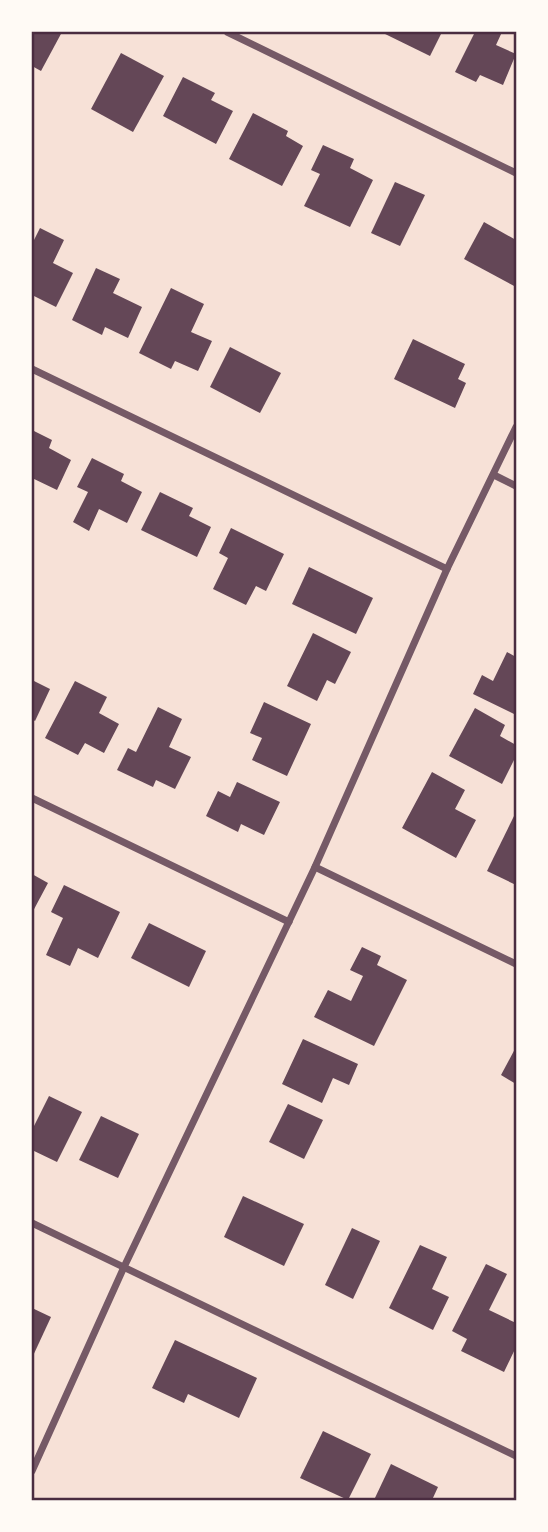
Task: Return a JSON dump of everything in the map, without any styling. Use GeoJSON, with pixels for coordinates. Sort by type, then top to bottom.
{"type":"FeatureCollection","features":[{"type":"Feature","properties":{"kind":"street"},"geometry":{"type":"LineString","coordinates":[[227,32],[516,173]]}},
{"type":"Feature","properties":{"kind":"street"},"geometry":{"type":"LineString","coordinates":[[32,369],[447,569]]}},
{"type":"Feature","properties":{"kind":"street"},"geometry":{"type":"LineString","coordinates":[[32,1471],[124,1267],[289,922],[447,569],[516,427]]}},
{"type":"Feature","properties":{"kind":"street"},"geometry":{"type":"LineString","coordinates":[[494,475],[516,486]]}},
{"type":"Feature","properties":{"kind":"street"},"geometry":{"type":"LineString","coordinates":[[32,798],[289,922]]}},
{"type":"Feature","properties":{"kind":"street"},"geometry":{"type":"LineString","coordinates":[[314,867],[516,964]]}},
{"type":"Feature","properties":{"kind":"street"},"geometry":{"type":"LineString","coordinates":[[32,1223],[516,1456]]}},
{"type":"Feature","properties":{"kind":"building"},"geometry":{"type":"Polygon","coordinates":[[[32,32],[62,32],[41,71],[32,66],[32,32]]]}},
{"type":"Feature","properties":{"kind":"building"},"geometry":{"type":"Polygon","coordinates":[[[381,32],[442,32],[430,56],[381,32]]]}},
{"type":"Feature","properties":{"kind":"building"},"geometry":{"type":"Polygon","coordinates":[[[475,32],[502,32],[496,45],[516,54],[503,85],[480,75],[476,82],[455,72],[475,32]]]}},
{"type":"Feature","properties":{"kind":"building"},"geometry":{"type":"Polygon","coordinates":[[[121,53],[164,76],[133,132],[91,109],[121,53]]]}},
{"type":"Feature","properties":{"kind":"building"},"geometry":{"type":"Polygon","coordinates":[[[183,77],[215,93],[211,100],[233,111],[216,144],[163,116],[183,77]]]}},
{"type":"Feature","properties":{"kind":"building"},"geometry":{"type":"Polygon","coordinates":[[[253,113],[288,131],[286,136],[303,146],[282,186],[229,159],[253,113]]]}},
{"type":"Feature","properties":{"kind":"building"},"geometry":{"type":"Polygon","coordinates":[[[323,145],[354,159],[350,168],[373,180],[350,227],[304,206],[320,174],[311,170],[323,145]]]}},
{"type":"Feature","properties":{"kind":"building"},"geometry":{"type":"Polygon","coordinates":[[[395,182],[425,195],[400,246],[371,233],[395,182]]]}},
{"type":"Feature","properties":{"kind":"building"},"geometry":{"type":"Polygon","coordinates":[[[484,222],[516,240],[516,287],[464,259],[484,222]]]}},
{"type":"Feature","properties":{"kind":"building"},"geometry":{"type":"Polygon","coordinates":[[[40,228],[64,240],[53,263],[73,273],[56,307],[32,295],[32,244],[40,228]]]}},
{"type":"Feature","properties":{"kind":"building"},"geometry":{"type":"Polygon","coordinates":[[[96,268],[120,279],[113,293],[142,307],[128,338],[105,327],[102,335],[72,320],[96,268]]]}},
{"type":"Feature","properties":{"kind":"building"},"geometry":{"type":"Polygon","coordinates":[[[171,288],[204,304],[191,332],[212,341],[198,371],[175,361],[171,369],[139,353],[171,288]]]}},
{"type":"Feature","properties":{"kind":"building"},"geometry":{"type":"Polygon","coordinates":[[[413,339],[465,364],[458,379],[466,383],[455,408],[394,379],[413,339]]]}},
{"type":"Feature","properties":{"kind":"building"},"geometry":{"type":"Polygon","coordinates":[[[230,347],[281,373],[260,413],[210,387],[230,347]]]}},
{"type":"Feature","properties":{"kind":"building"},"geometry":{"type":"Polygon","coordinates":[[[32,430],[52,440],[49,448],[71,460],[57,490],[32,478],[32,430]]]}},
{"type":"Feature","properties":{"kind":"building"},"geometry":{"type":"Polygon","coordinates":[[[92,458],[124,474],[121,481],[142,492],[127,523],[99,509],[89,531],[73,522],[88,492],[77,487],[92,458]]]}},
{"type":"Feature","properties":{"kind":"building"},"geometry":{"type":"Polygon","coordinates":[[[160,492],[193,508],[189,516],[211,527],[197,557],[141,530],[160,492]]]}},
{"type":"Feature","properties":{"kind":"building"},"geometry":{"type":"Polygon","coordinates":[[[231,528],[284,554],[266,591],[256,586],[246,605],[213,589],[228,558],[219,553],[231,528]]]}},
{"type":"Feature","properties":{"kind":"building"},"geometry":{"type":"Polygon","coordinates":[[[309,567],[373,598],[356,634],[292,604],[309,567]]]}},
{"type":"Feature","properties":{"kind":"building"},"geometry":{"type":"Polygon","coordinates":[[[313,633],[351,652],[335,684],[327,680],[317,701],[287,686],[313,633]]]}},
{"type":"Feature","properties":{"kind":"building"},"geometry":{"type":"Polygon","coordinates":[[[507,652],[516,657],[516,715],[473,694],[482,675],[493,681],[507,652]]]}},
{"type":"Feature","properties":{"kind":"building"},"geometry":{"type":"Polygon","coordinates":[[[32,680],[50,689],[35,721],[32,719],[32,680]]]}},
{"type":"Feature","properties":{"kind":"building"},"geometry":{"type":"Polygon","coordinates":[[[75,681],[107,697],[99,713],[119,724],[104,753],[85,743],[78,755],[45,738],[75,681]]]}},
{"type":"Feature","properties":{"kind":"building"},"geometry":{"type":"Polygon","coordinates":[[[264,702],[311,724],[287,776],[252,760],[262,738],[250,733],[264,702]]]}},
{"type":"Feature","properties":{"kind":"building"},"geometry":{"type":"Polygon","coordinates":[[[158,707],[182,719],[169,747],[191,757],[175,789],[156,780],[153,787],[117,770],[128,748],[136,752],[158,707]]]}},
{"type":"Feature","properties":{"kind":"building"},"geometry":{"type":"Polygon","coordinates":[[[475,708],[505,725],[500,736],[516,745],[516,756],[502,784],[449,756],[475,708]]]}},
{"type":"Feature","properties":{"kind":"building"},"geometry":{"type":"Polygon","coordinates":[[[432,772],[465,790],[455,809],[476,820],[456,858],[402,828],[432,772]]]}},
{"type":"Feature","properties":{"kind":"building"},"geometry":{"type":"Polygon","coordinates":[[[237,782],[280,802],[264,835],[241,824],[238,832],[206,816],[218,791],[230,797],[237,782]]]}},
{"type":"Feature","properties":{"kind":"building"},"geometry":{"type":"Polygon","coordinates":[[[514,816],[516,817],[516,885],[487,871],[514,816]]]}},
{"type":"Feature","properties":{"kind":"building"},"geometry":{"type":"Polygon","coordinates":[[[32,874],[48,883],[32,913],[32,874]]]}},
{"type":"Feature","properties":{"kind":"building"},"geometry":{"type":"Polygon","coordinates":[[[64,885],[120,912],[98,958],[78,948],[70,966],[46,955],[63,918],[51,912],[64,885]]]}},
{"type":"Feature","properties":{"kind":"building"},"geometry":{"type":"Polygon","coordinates":[[[149,923],[206,951],[189,987],[131,958],[149,923]]]}},
{"type":"Feature","properties":{"kind":"building"},"geometry":{"type":"Polygon","coordinates":[[[362,947],[381,956],[377,965],[407,980],[374,1046],[314,1017],[328,990],[351,1001],[363,976],[350,970],[362,947]]]}},
{"type":"Feature","properties":{"kind":"building"},"geometry":{"type":"Polygon","coordinates":[[[303,1039],[358,1064],[349,1085],[333,1078],[322,1103],[282,1084],[303,1039]]]}},
{"type":"Feature","properties":{"kind":"building"},"geometry":{"type":"Polygon","coordinates":[[[516,1047],[516,1084],[501,1075],[516,1047]]]}},
{"type":"Feature","properties":{"kind":"building"},"geometry":{"type":"Polygon","coordinates":[[[49,1096],[82,1112],[57,1162],[32,1150],[32,1125],[34,1126],[49,1096]]]}},
{"type":"Feature","properties":{"kind":"building"},"geometry":{"type":"Polygon","coordinates":[[[288,1104],[323,1120],[304,1159],[269,1142],[288,1104]]]}},
{"type":"Feature","properties":{"kind":"building"},"geometry":{"type":"Polygon","coordinates":[[[101,1116],[139,1134],[118,1178],[79,1160],[101,1116]]]}},
{"type":"Feature","properties":{"kind":"building"},"geometry":{"type":"Polygon","coordinates":[[[243,1196],[304,1224],[284,1266],[224,1237],[243,1196]]]}},
{"type":"Feature","properties":{"kind":"building"},"geometry":{"type":"Polygon","coordinates":[[[352,1228],[380,1241],[353,1299],[325,1285],[352,1228]]]}},
{"type":"Feature","properties":{"kind":"building"},"geometry":{"type":"Polygon","coordinates":[[[420,1245],[447,1257],[432,1289],[449,1297],[433,1330],[389,1308],[420,1245]]]}},
{"type":"Feature","properties":{"kind":"building"},"geometry":{"type":"Polygon","coordinates":[[[486,1264],[507,1274],[489,1310],[516,1323],[516,1347],[504,1372],[461,1351],[467,1339],[452,1331],[486,1264]]]}},
{"type":"Feature","properties":{"kind":"building"},"geometry":{"type":"Polygon","coordinates":[[[32,1308],[51,1317],[32,1358],[32,1308]]]}},
{"type":"Feature","properties":{"kind":"building"},"geometry":{"type":"Polygon","coordinates":[[[175,1340],[257,1378],[239,1418],[188,1394],[184,1403],[152,1388],[175,1340]]]}},
{"type":"Feature","properties":{"kind":"building"},"geometry":{"type":"Polygon","coordinates":[[[323,1431],[371,1454],[348,1500],[300,1478],[323,1431]]]}},
{"type":"Feature","properties":{"kind":"building"},"geometry":{"type":"Polygon","coordinates":[[[391,1464],[438,1487],[432,1500],[374,1500],[391,1464]]]}}]}
